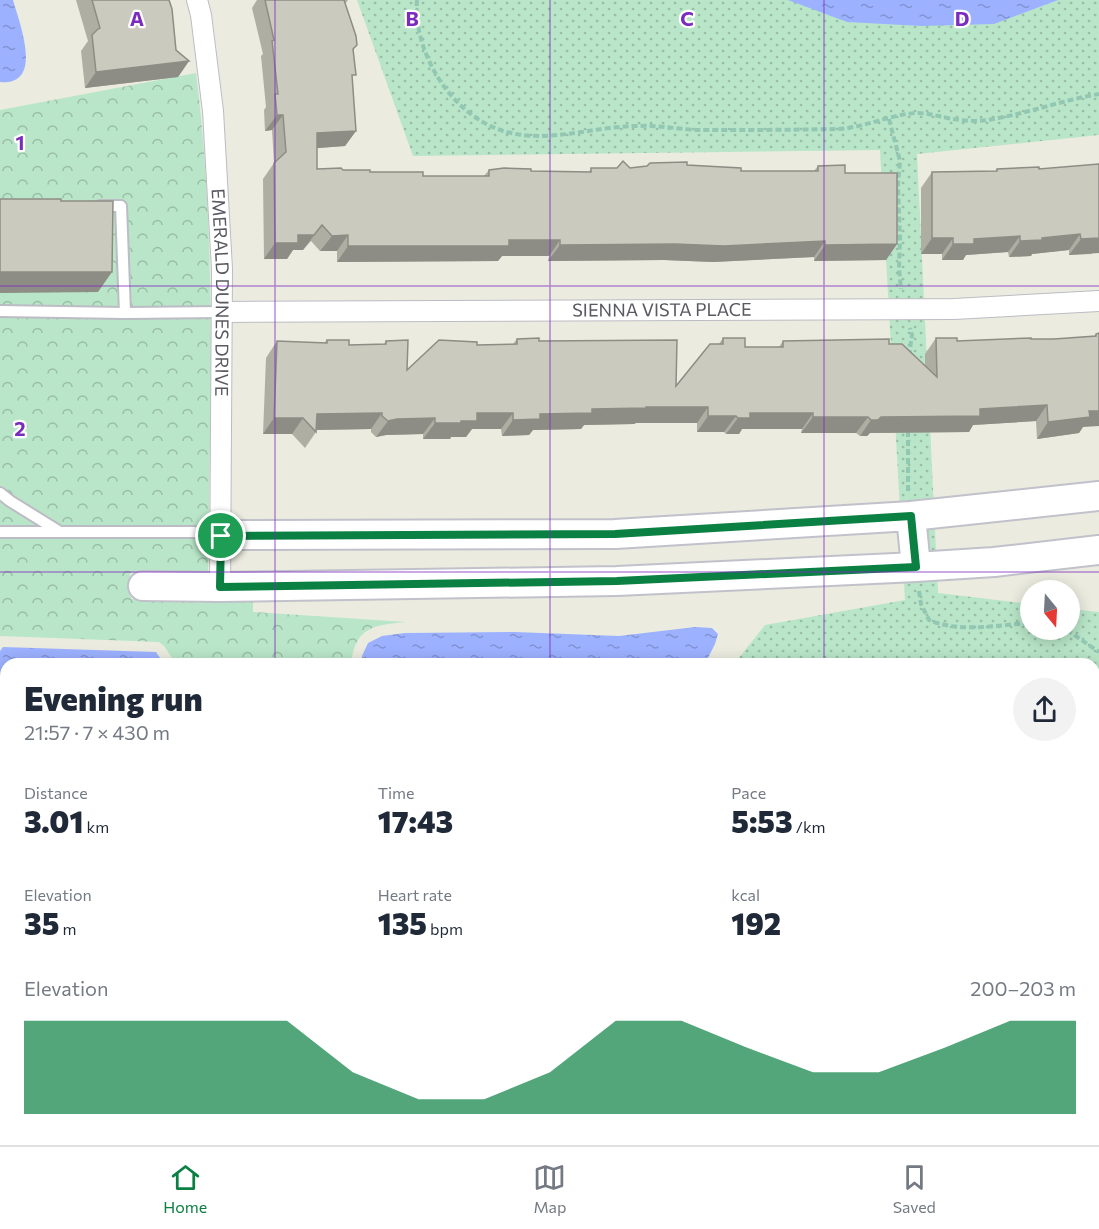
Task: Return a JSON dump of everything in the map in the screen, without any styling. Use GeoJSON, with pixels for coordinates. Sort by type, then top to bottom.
{"type":"FeatureCollection","features":[{"type":"Feature","properties":{"kind":"street","name":"EMERALD DUNES DRIVE"},"geometry":{"type":"LineString","coordinates":[[197,0],[201,15],[213,111],[222,312],[220,587]]}},
{"type":"Feature","properties":{"kind":"street","name":"SIENNA VISTA PLACE"},"geometry":{"type":"LineString","coordinates":[[222,312],[945,309],[1099,301]]}},
{"type":"Feature","properties":{"kind":"street"},"geometry":{"type":"LineString","coordinates":[[221,536],[615,534],[911,516],[1099,496]]}},
{"type":"Feature","properties":{"kind":"street"},"geometry":{"type":"LineString","coordinates":[[911,516],[916,567]]}},
{"type":"Feature","properties":{"kind":"street"},"geometry":{"type":"LineString","coordinates":[[143,586],[220,587],[617,581],[994,562],[1099,550]]}},
{"type":"Feature","properties":{"kind":"lane"},"geometry":{"type":"LineString","coordinates":[[88,206],[121,206],[125,314]]}},
{"type":"Feature","properties":{"kind":"lane"},"geometry":{"type":"LineString","coordinates":[[0,311],[125,314],[222,312]]}},
{"type":"Feature","properties":{"kind":"lane"},"geometry":{"type":"LineString","coordinates":[[0,493],[61,532]]}},
{"type":"Feature","properties":{"kind":"lane"},"geometry":{"type":"LineString","coordinates":[[0,532],[193,532],[221,536]]}},
{"type":"Feature","properties":{"kind":"path"},"geometry":{"type":"LineString","coordinates":[[417,0],[421,38],[431,65],[438,76],[471,114],[482,122],[506,131],[552,137],[636,125],[696,130],[838,129],[916,113],[954,120],[993,120],[1099,94]]}},
{"type":"Feature","properties":{"kind":"path"},"geometry":{"type":"LineString","coordinates":[[889,119],[900,161],[898,185],[901,291]]}},
{"type":"Feature","properties":{"kind":"path"},"geometry":{"type":"LineString","coordinates":[[909,320],[912,335],[909,357]]}},
{"type":"Feature","properties":{"kind":"path"},"geometry":{"type":"LineString","coordinates":[[908,424],[908,502],[911,516]]}},
{"type":"Feature","properties":{"kind":"path"},"geometry":{"type":"LineString","coordinates":[[916,567],[921,604],[929,620],[944,626],[957,627],[1020,623]]}},
{"type":"Feature","properties":{"kind":"path"},"geometry":{"type":"LineString","coordinates":[[1080,639],[1099,652]]}},
{"type":"Feature","properties":{"kind":"green space"},"geometry":{"type":"Polygon","coordinates":[[[357,0],[1099,0],[1099,135],[917,154],[938,593],[1020,603],[1020,640],[1080,640],[1080,610],[1099,612],[1099,658],[739,658],[765,625],[905,600],[880,150],[413,156],[357,0]]]}},
{"type":"Feature","properties":{"kind":"green space"},"geometry":{"type":"Polygon","coordinates":[[[196,73],[203,135],[210,260],[211,386],[208,574],[130,573],[131,599],[253,600],[253,612],[406,622],[368,630],[357,642],[352,658],[172,658],[159,642],[0,636],[0,110],[196,73]]]}},
{"type":"Feature","properties":{"kind":"water"},"geometry":{"type":"Polygon","coordinates":[[[0,0],[13,0],[26,51],[22,74],[14,81],[0,82],[0,0]]]}},
{"type":"Feature","properties":{"kind":"water"},"geometry":{"type":"Polygon","coordinates":[[[788,0],[1058,0],[994,24],[922,26],[847,22],[788,0]]]}},
{"type":"Feature","properties":{"kind":"water"},"geometry":{"type":"Polygon","coordinates":[[[695,627],[712,628],[718,634],[708,658],[362,658],[368,643],[382,636],[405,633],[515,632],[619,636],[695,627]]]}},
{"type":"Feature","properties":{"kind":"water"},"geometry":{"type":"Polygon","coordinates":[[[3,647],[156,652],[160,658],[0,658],[0,651],[3,647]]]}},
{"type":"Feature","properties":{"kind":"building"},"geometry":{"type":"Polygon","coordinates":[[[92,0],[169,0],[176,50],[189,61],[96,72],[92,35],[100,28],[92,0]]]}},
{"type":"Feature","properties":{"kind":"building"},"geometry":{"type":"Polygon","coordinates":[[[265,0],[344,0],[356,36],[357,45],[353,49],[356,75],[352,75],[356,131],[317,133],[317,169],[423,172],[423,176],[489,176],[489,170],[504,168],[591,172],[591,168],[617,168],[623,161],[630,168],[647,166],[650,163],[687,162],[687,165],[741,168],[741,171],[818,171],[818,166],[845,165],[845,173],[897,173],[897,244],[825,245],[825,241],[724,246],[560,245],[560,240],[509,240],[509,246],[348,246],[348,235],[332,236],[322,225],[314,235],[298,235],[298,243],[275,243],[274,163],[286,152],[283,115],[277,115],[275,94],[278,94],[272,41],[274,40],[265,0]]]}},
{"type":"Feature","properties":{"kind":"building"},"geometry":{"type":"Polygon","coordinates":[[[1099,164],[1099,238],[1081,239],[1080,234],[1020,241],[1020,236],[974,239],[974,244],[953,244],[953,238],[932,238],[932,172],[997,171],[997,169],[1039,167],[1039,169],[1099,164]]]}},
{"type":"Feature","properties":{"kind":"building"},"geometry":{"type":"Polygon","coordinates":[[[0,199],[113,201],[112,272],[0,272],[0,199]]]}},
{"type":"Feature","properties":{"kind":"building"},"geometry":{"type":"Polygon","coordinates":[[[1099,333],[1099,411],[1089,411],[1090,417],[1048,422],[1047,405],[980,409],[980,416],[881,417],[878,420],[871,420],[868,417],[813,417],[813,413],[750,413],[750,418],[708,416],[708,407],[592,409],[592,413],[540,414],[540,419],[513,420],[513,413],[477,413],[477,421],[461,421],[461,423],[435,423],[435,418],[388,421],[382,413],[317,414],[316,432],[303,418],[274,418],[277,341],[327,343],[327,340],[349,340],[349,345],[386,344],[386,341],[408,340],[407,370],[439,340],[477,342],[477,345],[517,344],[517,339],[539,338],[539,341],[677,340],[676,386],[710,344],[723,344],[723,338],[745,338],[745,347],[783,347],[783,341],[889,339],[889,344],[902,344],[937,377],[936,338],[957,338],[957,341],[1054,339],[1096,336],[1099,333]]]}},
{"type":"Feature","properties":{"kind":"route"},"geometry":{"type":"LineString","coordinates":[[911,516],[916,567],[617,581],[220,587],[221,536],[615,534],[911,516]]}}]}
